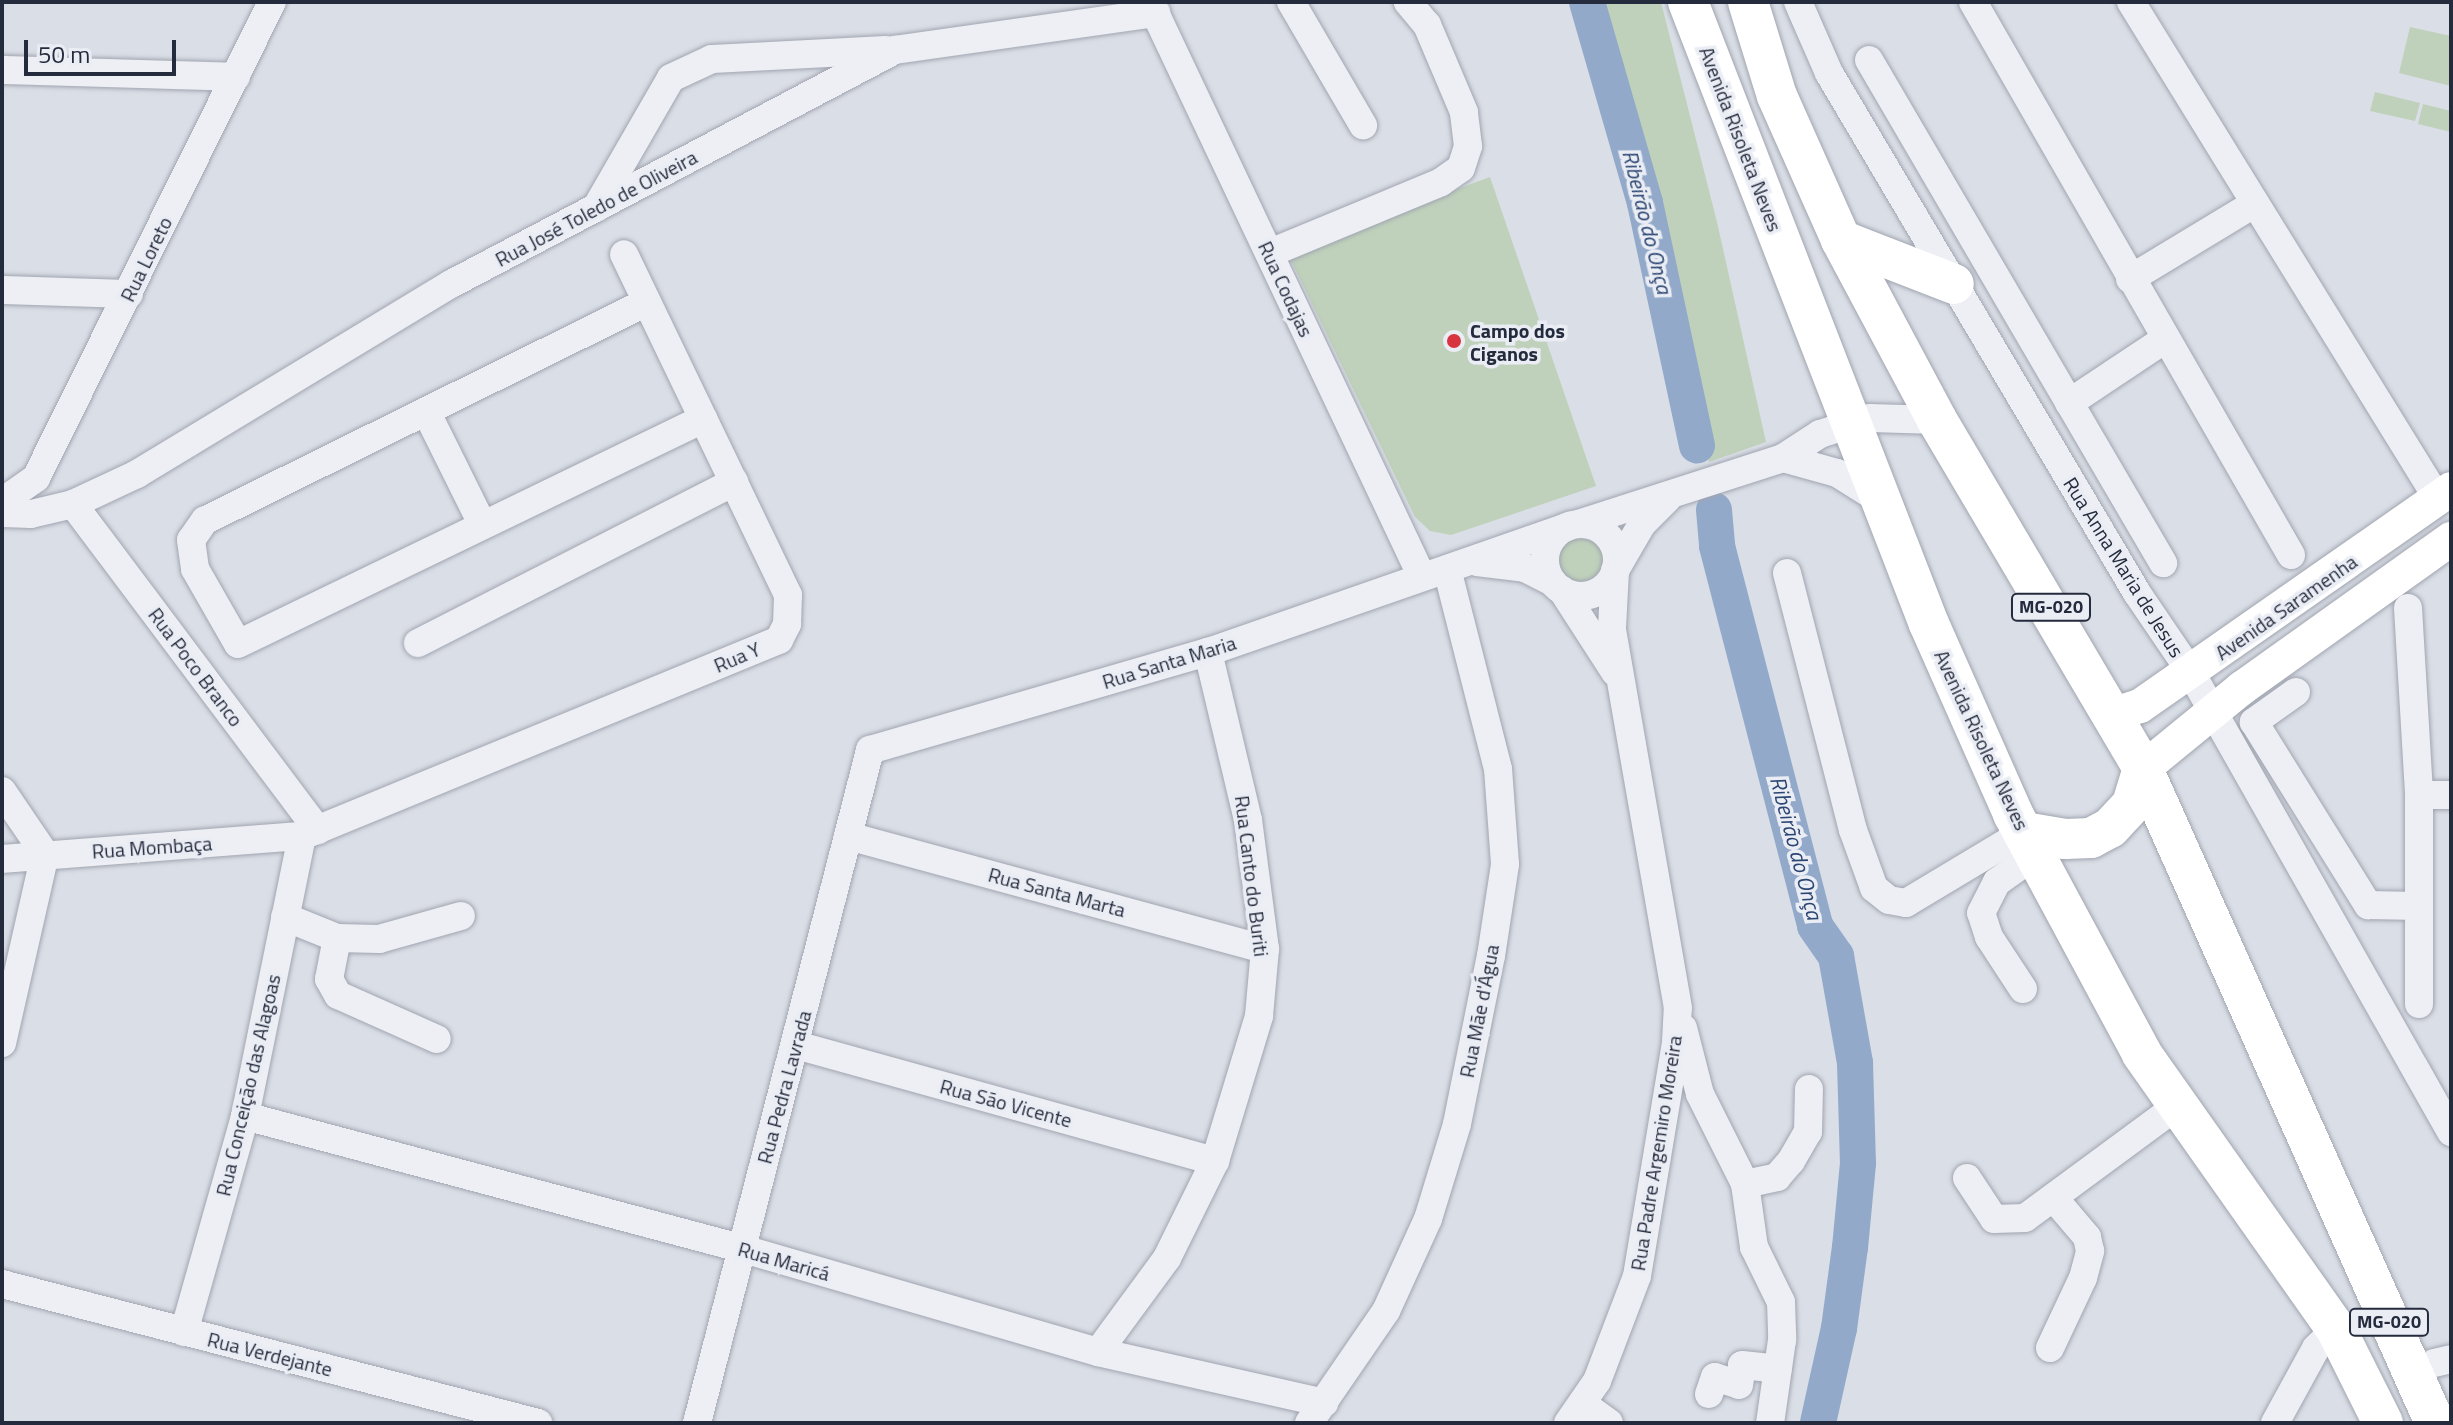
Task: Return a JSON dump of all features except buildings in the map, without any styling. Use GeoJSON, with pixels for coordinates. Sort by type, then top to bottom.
{"type":"FeatureCollection","features":[{"type":"Feature","properties":{"kind":"highway","name":"Avenida Risoleta Neves"},"geometry":{"type":"LineString","coordinates":[[1688,2],[1934,636],[2030,843],[2142,1054],[2336,1329],[2383,1423]]}},
{"type":"Feature","properties":{"kind":"highway","name":"MG-020"},"geometry":{"type":"LineString","coordinates":[[1748,2],[1777,96],[1841,240],[1937,420],[2115,714],[2143,769],[2435,1423]]}},
{"type":"Feature","properties":{"kind":"highway"},"geometry":{"type":"LineString","coordinates":[[1841,240],[1954,284]]}},
{"type":"Feature","properties":{"kind":"highway"},"geometry":{"type":"LineString","coordinates":[[2030,843],[2078,838],[2110,828],[2132,804],[2143,769]]}},
{"type":"Feature","properties":{"kind":"main road","name":"Avenida Saramenha"},"geometry":{"type":"LineString","coordinates":[[2115,714],[2140,706],[2444,494]]}},
{"type":"Feature","properties":{"kind":"main road","name":"Avenida Saramenha"},"geometry":{"type":"LineString","coordinates":[[2143,769],[2212,711],[2451,539]]}},
{"type":"Feature","properties":{"kind":"street","name":"Rua Loreto"},"geometry":{"type":"LineString","coordinates":[[2,502],[36,478],[272,2]]}},
{"type":"Feature","properties":{"kind":"street"},"geometry":{"type":"LineString","coordinates":[[1291,2],[1363,125]]}},
{"type":"Feature","properties":{"kind":"street"},"geometry":{"type":"LineString","coordinates":[[1270,253],[1441,182],[1461,168],[1468,146],[1464,112],[1434,39],[1408,2]]}},
{"type":"Feature","properties":{"kind":"street","name":"Rua Anna Maria de Jesus"},"geometry":{"type":"LineString","coordinates":[[1798,2],[1829,73],[2137,593],[2190,671],[2451,1132]]}},
{"type":"Feature","properties":{"kind":"street"},"geometry":{"type":"LineString","coordinates":[[1973,2],[2164,340],[2291,555]]}},
{"type":"Feature","properties":{"kind":"street"},"geometry":{"type":"LineString","coordinates":[[2131,2],[2254,204],[2444,494]]}},
{"type":"Feature","properties":{"kind":"street","name":"Rua José Toledo de Oliveira"},"geometry":{"type":"LineString","coordinates":[[73,504],[137,474],[451,284],[895,50],[1153,8]]}},
{"type":"Feature","properties":{"kind":"street","name":"Rua Codajas"},"geometry":{"type":"LineString","coordinates":[[1153,8],[1270,253],[1444,569]]}},
{"type":"Feature","properties":{"kind":"street"},"geometry":{"type":"LineString","coordinates":[[596,208],[671,78],[712,59],[895,50]]}},
{"type":"Feature","properties":{"kind":"street"},"geometry":{"type":"LineString","coordinates":[[1869,60],[2163,563]]}},
{"type":"Feature","properties":{"kind":"street"},"geometry":{"type":"LineString","coordinates":[[2,70],[236,77]]}},
{"type":"Feature","properties":{"kind":"street"},"geometry":{"type":"LineString","coordinates":[[2130,279],[2254,204]]}},
{"type":"Feature","properties":{"kind":"street","name":"Rua Y"},"geometry":{"type":"LineString","coordinates":[[310,833],[779,640],[787,624],[788,595],[624,254]]}},
{"type":"Feature","properties":{"kind":"street"},"geometry":{"type":"LineString","coordinates":[[2,290],[129,294]]}},
{"type":"Feature","properties":{"kind":"street"},"geometry":{"type":"LineString","coordinates":[[647,302],[205,520],[191,540],[195,569],[238,644],[703,419]]}},
{"type":"Feature","properties":{"kind":"street"},"geometry":{"type":"LineString","coordinates":[[2069,403],[2164,340]]}},
{"type":"Feature","properties":{"kind":"street"},"geometry":{"type":"LineString","coordinates":[[426,411],[482,524]]}},
{"type":"Feature","properties":{"kind":"street","name":"Rua Santa Maria"},"geometry":{"type":"LineString","coordinates":[[870,750],[1208,652],[1774,459],[1803,442],[1850,423],[1892,415],[1937,420]]}},
{"type":"Feature","properties":{"kind":"street"},"geometry":{"type":"LineString","coordinates":[[1774,459],[1837,473],[1880,500]]}},
{"type":"Feature","properties":{"kind":"street"},"geometry":{"type":"LineString","coordinates":[[418,643],[734,482]]}},
{"type":"Feature","properties":{"kind":"street","name":"Rua Santa Maria"},"geometry":{"type":"LineString","coordinates":[[1616,569],[1642,524],[1683,488]]}},
{"type":"Feature","properties":{"kind":"street"},"geometry":{"type":"LineString","coordinates":[[2,513],[31,514],[73,504]]}},
{"type":"Feature","properties":{"kind":"street","name":"Rua Poco Branco"},"geometry":{"type":"LineString","coordinates":[[73,504],[310,833]]}},
{"type":"Feature","properties":{"kind":"street"},"geometry":{"type":"LineString","coordinates":[[1574,525],[1610,537],[1616,569],[1595,593],[1557,586],[1547,551],[1574,525]]}},
{"type":"Feature","properties":{"kind":"street","name":"Rua Santa Maria"},"geometry":{"type":"LineString","coordinates":[[1444,569],[1525,568],[1557,586]]}},
{"type":"Feature","properties":{"kind":"street","name":"Rua Mãe d'Água"},"geometry":{"type":"LineString","coordinates":[[1317,1413],[1386,1311],[1428,1219],[1457,1124],[1505,864],[1498,769],[1444,569]]}},
{"type":"Feature","properties":{"kind":"street","name":"Rua Padre Argemiro Moreira"},"geometry":{"type":"LineString","coordinates":[[1576,1413],[1618,1332],[1637,1276],[1678,1008],[1612,628],[1616,569]]}},
{"type":"Feature","properties":{"kind":"street"},"geometry":{"type":"LineString","coordinates":[[1787,573],[1853,830],[1874,888],[1889,900],[1906,903],[2030,843]]}},
{"type":"Feature","properties":{"kind":"street","name":"Rua Padre Argemiro Moreira"},"geometry":{"type":"LineString","coordinates":[[1557,586],[1620,680]]}},
{"type":"Feature","properties":{"kind":"street"},"geometry":{"type":"LineString","coordinates":[[2408,608],[2419,795],[2419,1004]]}},
{"type":"Feature","properties":{"kind":"street","name":"Rua Canto do Buriti"},"geometry":{"type":"LineString","coordinates":[[1098,1352],[1167,1258],[1215,1161],[1250,1058],[1265,949],[1248,820],[1208,652]]}},
{"type":"Feature","properties":{"kind":"street"},"geometry":{"type":"LineString","coordinates":[[2296,692],[2254,722],[2368,905],[2419,906]]}},
{"type":"Feature","properties":{"kind":"street","name":"Rua Pedra Lavrada"},"geometry":{"type":"LineString","coordinates":[[697,1423],[870,750]]}},
{"type":"Feature","properties":{"kind":"street"},"geometry":{"type":"LineString","coordinates":[[2,791],[45,854],[2,1043]]}},
{"type":"Feature","properties":{"kind":"street"},"geometry":{"type":"LineString","coordinates":[[2419,795],[2451,795]]}},
{"type":"Feature","properties":{"kind":"street","name":"Rua Mombaça"},"geometry":{"type":"LineString","coordinates":[[2,859],[310,833]]}},
{"type":"Feature","properties":{"kind":"street","name":"Rua Conceição das Alagoas"},"geometry":{"type":"LineString","coordinates":[[184,1332],[245,1116],[285,917],[310,833]]}},
{"type":"Feature","properties":{"kind":"street","name":"Rua Santa Marta"},"geometry":{"type":"LineString","coordinates":[[848,836],[1265,949]]}},
{"type":"Feature","properties":{"kind":"street"},"geometry":{"type":"LineString","coordinates":[[2023,989],[1989,937],[1981,913],[1997,882],[2030,843]]}},
{"type":"Feature","properties":{"kind":"street"},"geometry":{"type":"LineString","coordinates":[[285,917],[337,938],[379,939],[461,916]]}},
{"type":"Feature","properties":{"kind":"street"},"geometry":{"type":"LineString","coordinates":[[337,938],[329,979],[338,995],[437,1039]]}},
{"type":"Feature","properties":{"kind":"street"},"geometry":{"type":"LineString","coordinates":[[1678,1008],[1700,1094],[1745,1184],[1754,1247],[1781,1302],[1778,1369],[1770,1423]]}},
{"type":"Feature","properties":{"kind":"street","name":"Rua São Vicente"},"geometry":{"type":"LineString","coordinates":[[796,1045],[1215,1161]]}},
{"type":"Feature","properties":{"kind":"street"},"geometry":{"type":"LineString","coordinates":[[1745,1184],[1777,1177],[1791,1161],[1808,1132],[1809,1089]]}},
{"type":"Feature","properties":{"kind":"street"},"geometry":{"type":"LineString","coordinates":[[1967,1178],[1994,1219],[2025,1218],[2178,1105]]}},
{"type":"Feature","properties":{"kind":"street","name":"Rua Maricá"},"geometry":{"type":"LineString","coordinates":[[245,1116],[740,1248],[1317,1413]]}},
{"type":"Feature","properties":{"kind":"street"},"geometry":{"type":"LineString","coordinates":[[2050,1348],[2083,1278],[2090,1251],[2087,1237],[2053,1197]]}},
{"type":"Feature","properties":{"kind":"street","name":"Rua Verdejante"},"geometry":{"type":"LineString","coordinates":[[2,1284],[538,1423]]}},
{"type":"Feature","properties":{"kind":"street"},"geometry":{"type":"LineString","coordinates":[[2302,1372],[2310,1291]]}},
{"type":"Feature","properties":{"kind":"street"},"geometry":{"type":"LineString","coordinates":[[2275,1423],[2302,1372],[2336,1329]]}},
{"type":"Feature","properties":{"kind":"street"},"geometry":{"type":"LineString","coordinates":[[1709,1394],[1715,1377],[1739,1385],[1742,1365],[1778,1369]]}},
{"type":"Feature","properties":{"kind":"street"},"geometry":{"type":"LineString","coordinates":[[1576,1413],[1609,1423]]}},
{"type":"Feature","properties":{"kind":"green space"},"geometry":{"type":"Polygon","coordinates":[[[1593,2],[1661,2],[1717,222],[1766,442],[1709,462],[1667,274],[1593,2]]]}},
{"type":"Feature","properties":{"kind":"green space"},"geometry":{"type":"Polygon","coordinates":[[[2410,27],[2451,36],[2451,86],[2399,73],[2410,27]]]}},
{"type":"Feature","properties":{"kind":"green space"},"geometry":{"type":"Polygon","coordinates":[[[2375,92],[2420,103],[2415,121],[2370,111],[2375,92]]]}},
{"type":"Feature","properties":{"kind":"green space"},"geometry":{"type":"Polygon","coordinates":[[[2423,104],[2451,111],[2451,132],[2418,124],[2423,104]]]}},
{"type":"Feature","properties":{"kind":"green space","name":"Campo dos Ciganos"},"geometry":{"type":"Polygon","coordinates":[[[1490,177],[1596,486],[1451,535],[1430,531],[1415,517],[1287,252],[1490,177]]]}},
{"type":"Feature","properties":{"kind":"green space"},"geometry":{"type":"Polygon","coordinates":[[[1582,531],[1593,533],[1602,540],[1609,549],[1609,571],[1602,580],[1593,587],[1582,589],[1571,587],[1562,580],[1555,571],[1553,560],[1555,549],[1562,540],[1571,533],[1582,531]]]}},
{"type":"Feature","properties":{"kind":"waterway","name":"Ribeirão do Onça"},"geometry":{"type":"LineString","coordinates":[[1587,2],[1645,203],[1697,445]]}},
{"type":"Feature","properties":{"kind":"waterway","name":"Ribeirão do Onça"},"geometry":{"type":"LineString","coordinates":[[1714,510],[1717,546],[1815,926],[1836,956],[1855,1063],[1858,1163],[1850,1247],[1839,1328],[1818,1423]]}},
{"type":"Feature","properties":{"kind":"place","name":"Campo dos Ciganos"},"geometry":{"type":"Point","coordinates":[1454,341]}}]}
